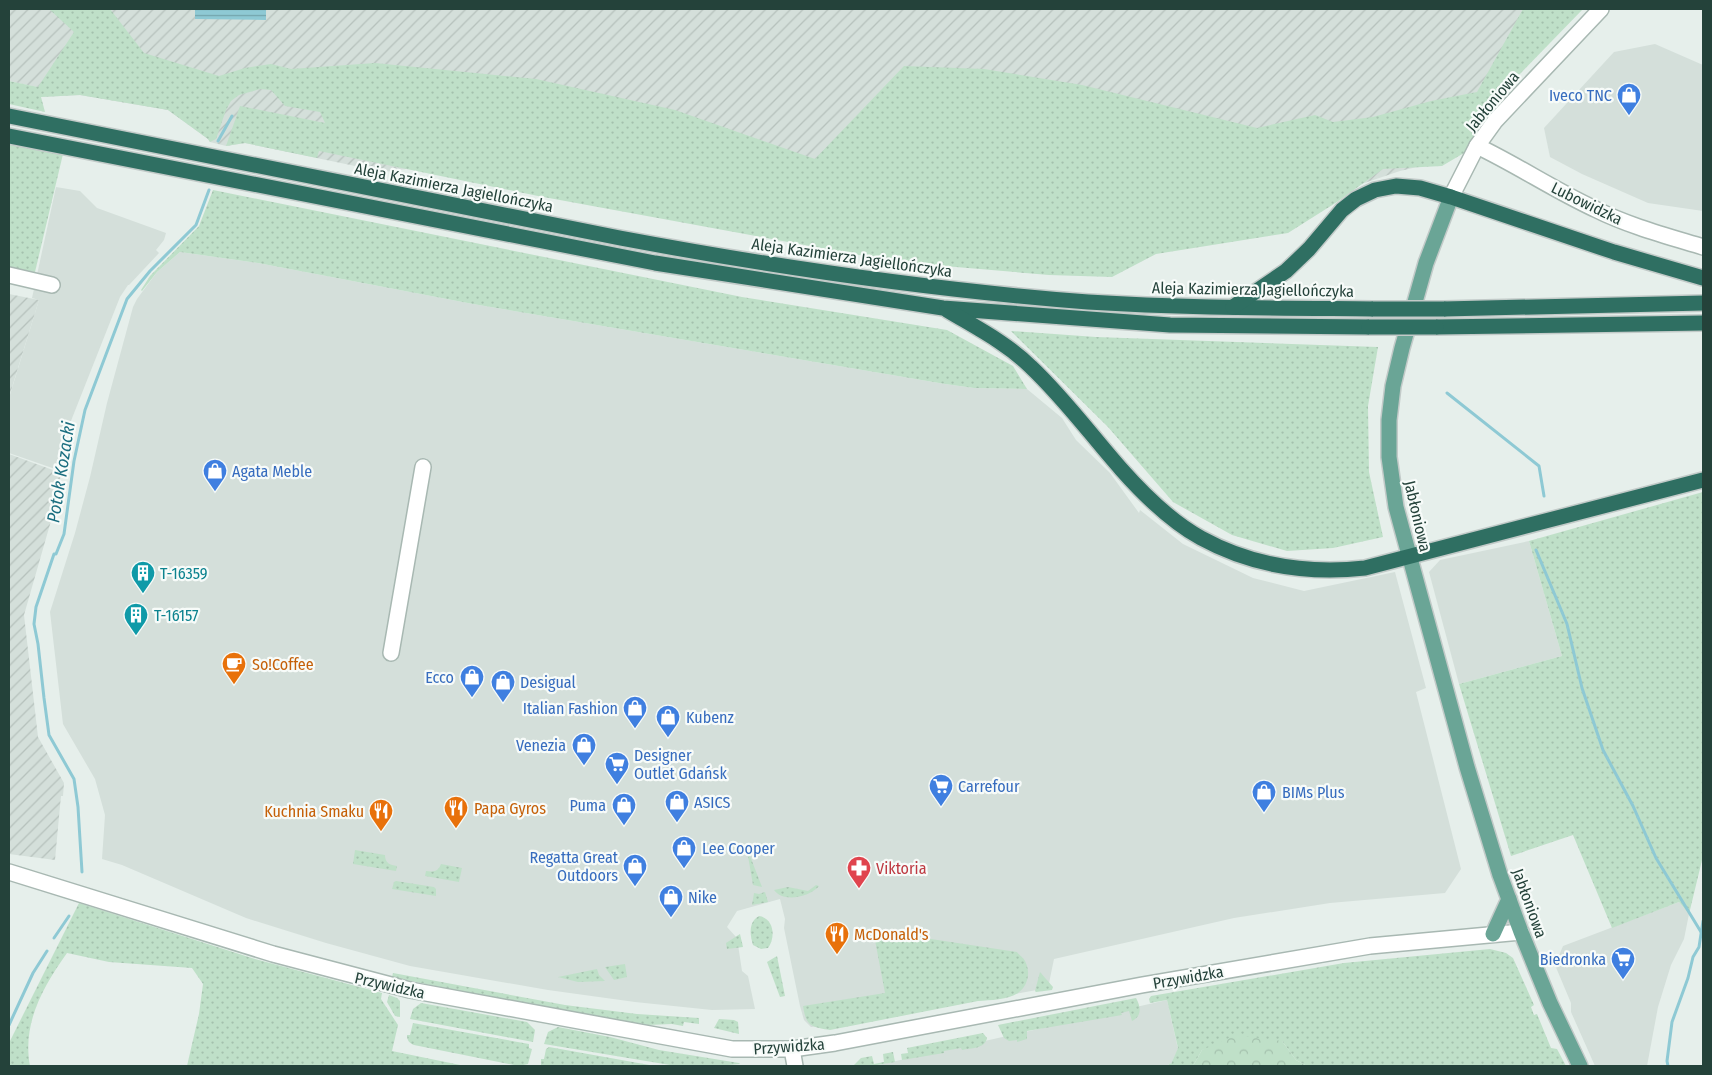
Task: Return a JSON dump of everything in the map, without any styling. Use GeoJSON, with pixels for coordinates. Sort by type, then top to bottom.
{"type":"FeatureCollection","features":[{"type":"Feature","properties":{"kind":"highway","name":"Aleja Kazimierza Jagiellończyka"},"geometry":{"type":"LineString","coordinates":[[9,116],[699,253],[916,286],[1090,302],[1232,307],[1444,309],[1703,304]]}},
{"type":"Feature","properties":{"kind":"highway"},"geometry":{"type":"LineString","coordinates":[[9,136],[655,264],[943,308],[1170,325],[1436,327],[1703,322]]}},
{"type":"Feature","properties":{"kind":"highway"},"geometry":{"type":"LineString","coordinates":[[1232,307],[1286,271],[1309,249],[1342,210],[1356,199],[1375,190],[1396,186],[1420,188],[1451,197],[1614,252],[1703,278]]}},
{"type":"Feature","properties":{"kind":"highway"},"geometry":{"type":"LineString","coordinates":[[943,308],[991,337],[1030,365],[1056,392],[1120,468],[1153,503],[1175,520],[1200,538],[1244,557],[1291,568],[1336,571],[1365,568],[1703,480]]}},
{"type":"Feature","properties":{"kind":"main road","name":"Jabłoniowa"},"geometry":{"type":"LineString","coordinates":[[1451,197],[1426,263],[1402,348],[1394,386],[1390,420],[1389,457],[1393,487],[1396,507],[1467,766],[1509,899],[1550,1003],[1580,1066]]}},
{"type":"Feature","properties":{"kind":"main road"},"geometry":{"type":"LineString","coordinates":[[1493,934],[1509,899]]}},
{"type":"Feature","properties":{"kind":"street","name":"Jabłoniowa"},"geometry":{"type":"LineString","coordinates":[[1451,197],[1477,146],[1504,109],[1602,9]]}},
{"type":"Feature","properties":{"kind":"street","name":"Lubowidzka"},"geometry":{"type":"LineString","coordinates":[[1477,146],[1596,210],[1703,248]]}},
{"type":"Feature","properties":{"kind":"street"},"geometry":{"type":"LineString","coordinates":[[9,275],[52,285]]}},
{"type":"Feature","properties":{"kind":"street"},"geometry":{"type":"LineString","coordinates":[[391,653],[423,467]]}},
{"type":"Feature","properties":{"kind":"street","name":"Przywidzka"},"geometry":{"type":"LineString","coordinates":[[9,872],[273,954],[388,986],[619,1030],[732,1049],[792,1049],[835,1043],[1142,985],[1370,946],[1521,932]]}},
{"type":"Feature","properties":{"kind":"street"},"geometry":{"type":"LineString","coordinates":[[792,1049],[795,1066]]}},
{"type":"Feature","properties":{"kind":"shaded area"},"geometry":{"type":"Polygon","coordinates":[[[9,9],[1527,9],[1451,159],[1400,171],[1254,220],[413,168],[384,172],[245,143],[226,146],[210,142],[168,110],[80,95],[41,97],[37,87],[9,81],[9,9]]]}},
{"type":"Feature","properties":{"kind":"shaded area","name":"Iveco TNC"},"geometry":{"type":"Polygon","coordinates":[[[1655,44],[1703,65],[1703,211],[1648,203],[1582,174],[1550,157],[1544,128],[1614,52],[1655,44]]]}},
{"type":"Feature","properties":{"kind":"shaded area"},"geometry":{"type":"Polygon","coordinates":[[[56,187],[80,191],[97,208],[166,233],[164,240],[156,250],[159,253],[128,285],[120,297],[65,436],[61,471],[9,453],[9,398],[39,300],[32,298],[56,187]]]}},
{"type":"Feature","properties":{"kind":"shaded area"},"geometry":{"type":"Polygon","coordinates":[[[180,252],[258,263],[473,304],[945,384],[974,388],[1027,389],[1062,418],[1076,440],[1110,473],[1139,513],[1140,510],[1183,544],[1253,578],[1304,591],[1395,572],[1426,688],[1416,692],[1461,869],[1445,893],[1330,903],[1234,918],[1054,959],[1048,988],[877,1019],[811,1027],[804,1020],[800,1006],[780,899],[737,911],[727,927],[737,938],[742,971],[748,976],[755,1009],[712,1010],[548,990],[410,966],[326,943],[246,918],[122,865],[102,859],[105,815],[95,779],[63,724],[50,612],[75,533],[133,307],[157,272],[180,252]]]}},
{"type":"Feature","properties":{"kind":"shaded area"},"geometry":{"type":"Polygon","coordinates":[[[9,294],[39,300],[9,397],[9,294]]]}},
{"type":"Feature","properties":{"kind":"shaded area"},"geometry":{"type":"Polygon","coordinates":[[[9,454],[61,473],[57,500],[24,615],[38,737],[64,783],[55,860],[9,854],[9,454]]]}},
{"type":"Feature","properties":{"kind":"shaded area"},"geometry":{"type":"Polygon","coordinates":[[[1529,541],[1562,656],[1459,684],[1429,572],[1440,560],[1529,541]]]}},
{"type":"Feature","properties":{"kind":"shaded area"},"geometry":{"type":"Polygon","coordinates":[[[1679,902],[1689,914],[1684,939],[1671,965],[1658,1007],[1647,1066],[1595,1066],[1571,1012],[1571,1003],[1555,965],[1563,946],[1679,902]]]}},
{"type":"Feature","properties":{"kind":"shaded area"},"geometry":{"type":"Polygon","coordinates":[[[1167,1000],[1178,1049],[1171,1064],[1168,1066],[874,1066],[1167,1000]]]}},
{"type":"Feature","properties":{"kind":"green space"},"geometry":{"type":"Polygon","coordinates":[[[49,9],[110,9],[144,53],[219,76],[245,68],[271,64],[291,69],[375,63],[536,79],[675,110],[815,159],[904,66],[984,69],[1082,85],[1257,128],[1315,115],[1333,122],[1373,117],[1431,101],[1477,92],[1523,9],[1583,9],[1516,78],[1464,153],[1442,166],[1383,169],[1337,202],[1288,233],[1156,254],[1112,277],[1049,275],[897,262],[538,196],[319,151],[317,158],[245,143],[226,146],[240,106],[325,123],[320,112],[285,106],[271,90],[260,89],[239,95],[231,101],[216,139],[210,142],[168,110],[80,95],[41,97],[45,112],[9,104],[9,81],[38,87],[74,32],[49,9]]]}},
{"type":"Feature","properties":{"kind":"green space"},"geometry":{"type":"Polygon","coordinates":[[[9,144],[63,154],[35,272],[9,267],[9,144]]]}},
{"type":"Feature","properties":{"kind":"green space"},"geometry":{"type":"Polygon","coordinates":[[[213,190],[742,297],[947,330],[1013,366],[1027,389],[974,388],[945,384],[473,304],[258,263],[180,252],[157,272],[142,291],[150,276],[199,226],[213,190]]]}},
{"type":"Feature","properties":{"kind":"green space"},"geometry":{"type":"Polygon","coordinates":[[[1011,331],[1096,337],[1378,347],[1368,406],[1369,472],[1383,537],[1333,548],[1287,551],[1232,535],[1173,502],[1108,427],[1011,331]]]}},
{"type":"Feature","properties":{"kind":"green space"},"geometry":{"type":"Polygon","coordinates":[[[1703,492],[1703,856],[1689,914],[1679,902],[1612,928],[1573,835],[1511,856],[1459,684],[1562,656],[1529,541],[1703,492]]]}},
{"type":"Feature","properties":{"kind":"green space"},"geometry":{"type":"Polygon","coordinates":[[[355,850],[385,855],[388,863],[397,866],[396,871],[353,864],[355,850]]]}},
{"type":"Feature","properties":{"kind":"green space"},"geometry":{"type":"Polygon","coordinates":[[[748,856],[750,856],[762,887],[753,885],[748,856]]]}},
{"type":"Feature","properties":{"kind":"green space"},"geometry":{"type":"Polygon","coordinates":[[[441,864],[462,868],[459,882],[425,876],[426,871],[435,871],[441,864]]]}},
{"type":"Feature","properties":{"kind":"green space"},"geometry":{"type":"Polygon","coordinates":[[[396,881],[434,887],[436,889],[436,896],[392,889],[396,881]]]}},
{"type":"Feature","properties":{"kind":"green space"},"geometry":{"type":"Polygon","coordinates":[[[816,885],[819,886],[815,890],[796,897],[784,896],[774,890],[788,887],[808,891],[816,885]]]}},
{"type":"Feature","properties":{"kind":"green space"},"geometry":{"type":"Polygon","coordinates":[[[765,892],[768,902],[752,905],[754,893],[765,892]]]}},
{"type":"Feature","properties":{"kind":"green space"},"geometry":{"type":"Polygon","coordinates":[[[79,903],[255,959],[382,993],[381,999],[398,1025],[392,1051],[465,1066],[187,1066],[199,1014],[203,984],[192,968],[109,962],[67,953],[50,979],[36,1006],[29,1035],[30,1066],[10,1066],[10,1041],[79,903]]]}},
{"type":"Feature","properties":{"kind":"green space"},"geometry":{"type":"Polygon","coordinates":[[[759,916],[768,920],[771,924],[773,934],[768,948],[761,949],[753,945],[751,925],[759,916]]]}},
{"type":"Feature","properties":{"kind":"green space"},"geometry":{"type":"Polygon","coordinates":[[[878,931],[1017,952],[1027,965],[1026,983],[1018,993],[1004,998],[978,1001],[830,1030],[818,1028],[810,1024],[806,1018],[803,1006],[885,993],[874,935],[878,931]]]}},
{"type":"Feature","properties":{"kind":"green space"},"geometry":{"type":"Polygon","coordinates":[[[740,934],[743,947],[727,949],[726,943],[740,934]]]}},
{"type":"Feature","properties":{"kind":"green space"},"geometry":{"type":"Polygon","coordinates":[[[1490,949],[1506,953],[1513,958],[1534,1005],[1531,1007],[1534,1015],[1537,1014],[1551,1048],[1557,1049],[1566,1066],[1307,1066],[1296,1060],[1282,1041],[1202,1050],[1193,1066],[1168,1066],[1171,1064],[1178,1048],[1167,1000],[1150,1003],[1149,999],[1151,996],[1344,963],[1490,949]]]}},
{"type":"Feature","properties":{"kind":"green space"},"geometry":{"type":"Polygon","coordinates":[[[777,956],[785,996],[780,997],[767,962],[777,956]]]}},
{"type":"Feature","properties":{"kind":"green space"},"geometry":{"type":"Polygon","coordinates":[[[625,964],[627,977],[614,980],[605,967],[625,964]]]}},
{"type":"Feature","properties":{"kind":"green space"},"geometry":{"type":"Polygon","coordinates":[[[597,969],[599,975],[605,981],[578,982],[558,977],[597,969]]]}},
{"type":"Feature","properties":{"kind":"green space"},"geometry":{"type":"Polygon","coordinates":[[[1040,972],[1053,987],[1052,990],[1035,991],[1040,972]]]}},
{"type":"Feature","properties":{"kind":"green space"},"geometry":{"type":"Polygon","coordinates":[[[393,973],[565,1005],[637,1014],[699,1018],[699,1024],[684,1022],[683,1026],[672,1024],[648,1025],[479,995],[392,977],[393,973]]]}},
{"type":"Feature","properties":{"kind":"green space"},"geometry":{"type":"Polygon","coordinates":[[[389,995],[400,1001],[400,1017],[395,1016],[387,1002],[389,995]]]}},
{"type":"Feature","properties":{"kind":"green space"},"geometry":{"type":"Polygon","coordinates":[[[1136,998],[1140,1011],[1138,1017],[1132,1021],[1129,1011],[1121,1013],[1122,1015],[1027,1031],[1027,1039],[1017,1042],[1017,1040],[1009,1041],[1004,1038],[998,1025],[1136,998]]]}},
{"type":"Feature","properties":{"kind":"green space"},"geometry":{"type":"Polygon","coordinates":[[[421,1003],[527,1022],[535,1030],[533,1042],[410,1019],[413,1009],[421,1003]]]}},
{"type":"Feature","properties":{"kind":"green space"},"geometry":{"type":"Polygon","coordinates":[[[719,1019],[738,1022],[739,1034],[714,1028],[719,1019]]]}},
{"type":"Feature","properties":{"kind":"green space"},"geometry":{"type":"Polygon","coordinates":[[[413,1023],[529,1044],[529,1048],[532,1049],[528,1064],[519,1066],[414,1045],[407,1038],[407,1035],[410,1035],[413,1023]]]}},
{"type":"Feature","properties":{"kind":"green space"},"geometry":{"type":"Polygon","coordinates":[[[558,1027],[610,1037],[659,1050],[740,1064],[727,1066],[676,1066],[544,1044],[548,1032],[558,1027]]]}},
{"type":"Feature","properties":{"kind":"green space"},"geometry":{"type":"Polygon","coordinates":[[[983,1033],[987,1038],[986,1042],[981,1046],[944,1051],[944,1053],[902,1060],[901,1054],[908,1053],[907,1048],[983,1033]]]}},
{"type":"Feature","properties":{"kind":"green space"},"geometry":{"type":"Polygon","coordinates":[[[1236,1035],[1282,1041],[1296,1060],[1307,1066],[1193,1066],[1202,1050],[1236,1035]]]}},
{"type":"Feature","properties":{"kind":"green space"},"geometry":{"type":"Polygon","coordinates":[[[549,1047],[655,1066],[541,1066],[541,1059],[544,1059],[546,1049],[549,1047]]]}},
{"type":"Feature","properties":{"kind":"green space"},"geometry":{"type":"Polygon","coordinates":[[[893,1052],[895,1062],[871,1066],[853,1066],[861,1058],[872,1056],[874,1064],[884,1062],[883,1054],[893,1052]]]}},
{"type":"Feature","properties":{"kind":"water"},"geometry":{"type":"Polygon","coordinates":[[[195,9],[266,9],[266,20],[195,19],[195,9]]]}},
{"type":"Feature","properties":{"kind":"waterway","name":"Potok Kozacki"},"geometry":{"type":"LineString","coordinates":[[218,141],[232,116]]}},
{"type":"Feature","properties":{"kind":"waterway","name":"Potok Kozacki"},"geometry":{"type":"LineString","coordinates":[[82,872],[78,807],[74,779],[49,735],[34,624],[36,607],[54,554],[56,554],[64,534],[74,461],[85,410],[127,299],[150,271],[196,225],[209,190]]}},
{"type":"Feature","properties":{"kind":"waterway"},"geometry":{"type":"LineString","coordinates":[[1447,393],[1539,466],[1544,496]]}},
{"type":"Feature","properties":{"kind":"waterway"},"geometry":{"type":"LineString","coordinates":[[1536,550],[1567,624],[1582,688],[1603,750],[1633,806],[1656,858],[1701,932]]}},
{"type":"Feature","properties":{"kind":"waterway","name":"Potok Kozacki"},"geometry":{"type":"LineString","coordinates":[[54,938],[69,916]]}},
{"type":"Feature","properties":{"kind":"waterway"},"geometry":{"type":"LineString","coordinates":[[1668,1066],[1672,1022],[1688,978],[1693,957],[1699,947],[1703,921]]}},
{"type":"Feature","properties":{"kind":"waterway","name":"Potok Kozacki"},"geometry":{"type":"LineString","coordinates":[[9,1025],[33,973],[47,951]]}},
{"type":"Feature","properties":{"kind":"place","name":"Iveco TNC"},"geometry":{"type":"Point","coordinates":[1629,116]}},
{"type":"Feature","properties":{"kind":"place","name":"Agata Meble"},"geometry":{"type":"Point","coordinates":[215,492]}},
{"type":"Feature","properties":{"kind":"place","name":"T-16359"},"geometry":{"type":"Point","coordinates":[143,594]}},
{"type":"Feature","properties":{"kind":"place","name":"T-16157"},"geometry":{"type":"Point","coordinates":[136,636]}},
{"type":"Feature","properties":{"kind":"place","name":"So!Coffee"},"geometry":{"type":"Point","coordinates":[234,685]}},
{"type":"Feature","properties":{"kind":"place","name":"Ecco"},"geometry":{"type":"Point","coordinates":[472,698]}},
{"type":"Feature","properties":{"kind":"place","name":"Desigual"},"geometry":{"type":"Point","coordinates":[503,703]}},
{"type":"Feature","properties":{"kind":"place","name":"Italian Fashion"},"geometry":{"type":"Point","coordinates":[635,729]}},
{"type":"Feature","properties":{"kind":"place","name":"Kubenz"},"geometry":{"type":"Point","coordinates":[668,738]}},
{"type":"Feature","properties":{"kind":"place","name":"Venezia"},"geometry":{"type":"Point","coordinates":[584,766]}},
{"type":"Feature","properties":{"kind":"place","name":"Designer Outlet Gdańsk"},"geometry":{"type":"Point","coordinates":[617,785]}},
{"type":"Feature","properties":{"kind":"place","name":"Carrefour"},"geometry":{"type":"Point","coordinates":[941,807]}},
{"type":"Feature","properties":{"kind":"place","name":"BIMs Plus"},"geometry":{"type":"Point","coordinates":[1264,813]}},
{"type":"Feature","properties":{"kind":"place","name":"ASICS"},"geometry":{"type":"Point","coordinates":[677,823]}},
{"type":"Feature","properties":{"kind":"place","name":"Puma"},"geometry":{"type":"Point","coordinates":[624,826]}},
{"type":"Feature","properties":{"kind":"place","name":"Papa Gyros"},"geometry":{"type":"Point","coordinates":[456,829]}},
{"type":"Feature","properties":{"kind":"place","name":"Kuchnia Smaku"},"geometry":{"type":"Point","coordinates":[381,832]}},
{"type":"Feature","properties":{"kind":"place","name":"Lee Cooper"},"geometry":{"type":"Point","coordinates":[684,869]}},
{"type":"Feature","properties":{"kind":"place","name":"Regatta Great Outdoors"},"geometry":{"type":"Point","coordinates":[635,887]}},
{"type":"Feature","properties":{"kind":"place","name":"Viktoria"},"geometry":{"type":"Point","coordinates":[859,889]}},
{"type":"Feature","properties":{"kind":"place","name":"Nike"},"geometry":{"type":"Point","coordinates":[671,918]}},
{"type":"Feature","properties":{"kind":"place","name":"McDonald's"},"geometry":{"type":"Point","coordinates":[837,955]}},
{"type":"Feature","properties":{"kind":"place","name":"Biedronka"},"geometry":{"type":"Point","coordinates":[1623,980]}}]}
